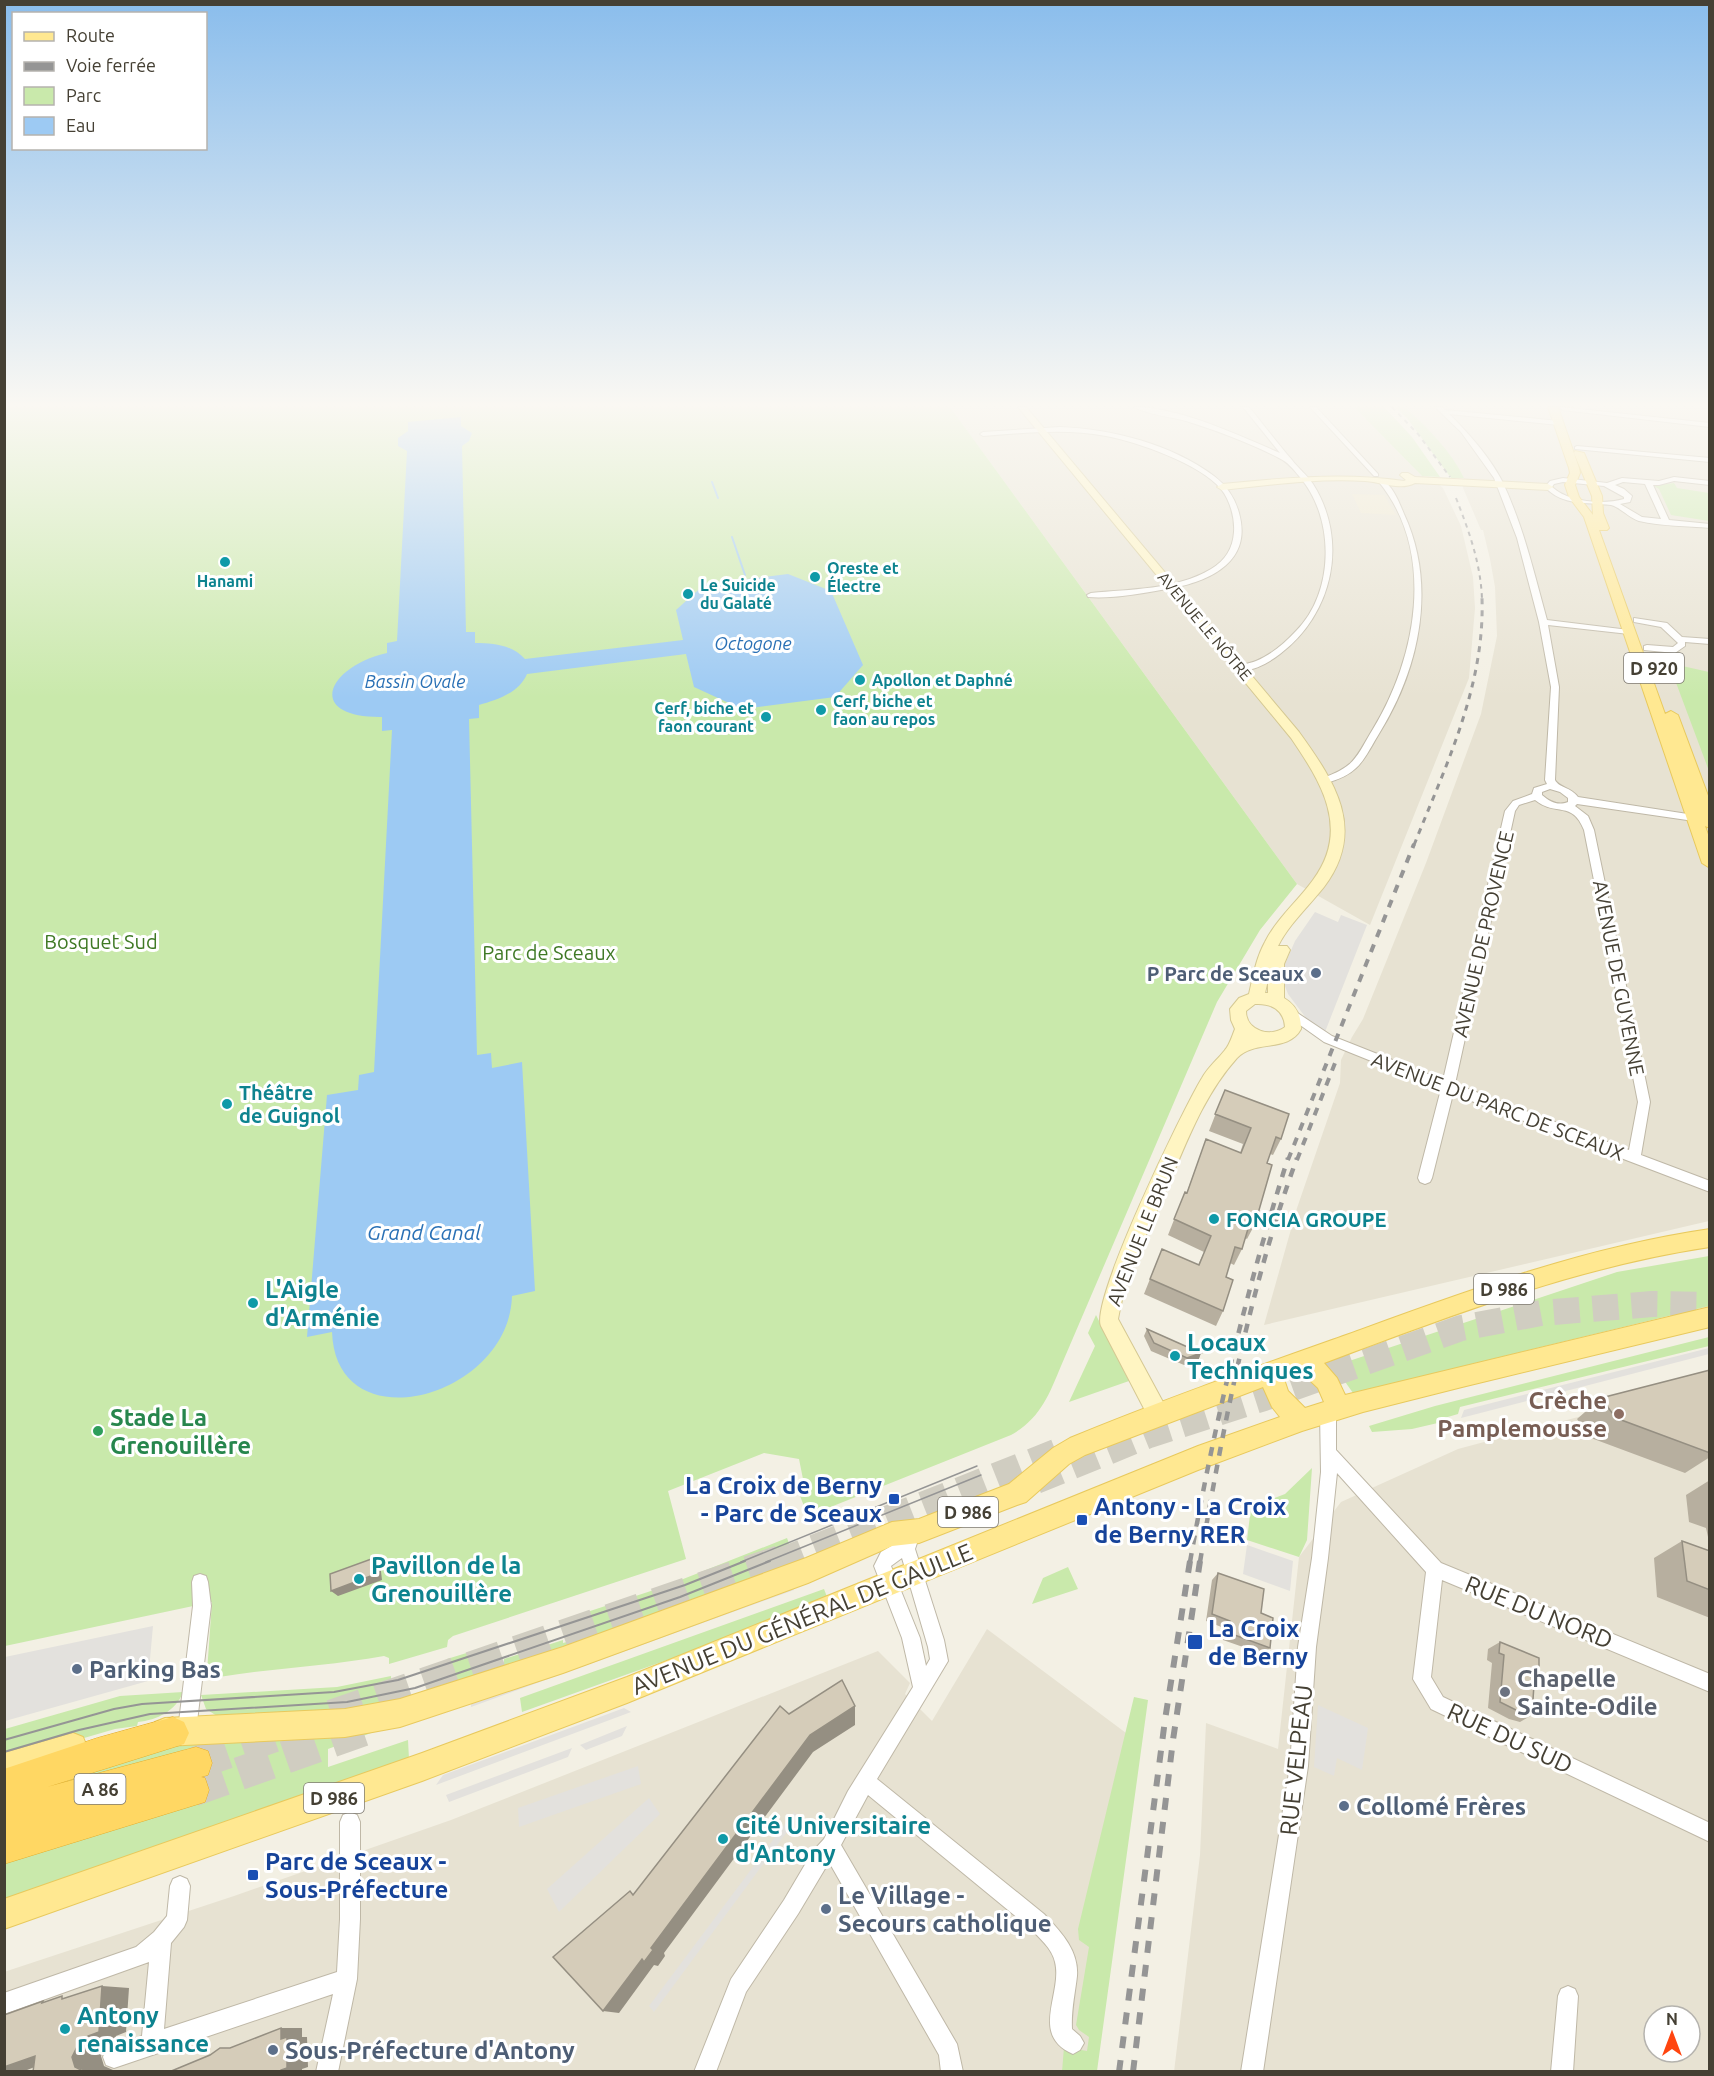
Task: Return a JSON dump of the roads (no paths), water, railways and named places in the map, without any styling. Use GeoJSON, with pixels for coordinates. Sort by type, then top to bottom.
{"type":"FeatureCollection","features":[{"type":"Feature","properties":{"kind":"highway"},"geometry":{"type":"LineString","coordinates":[[4,1786],[97,1754],[180,1732]]}},
{"type":"Feature","properties":{"kind":"highway","name":"A 86"},"geometry":{"type":"LineString","coordinates":[[4,1816],[194,1776],[4,1847]]}},
{"type":"Feature","properties":{"kind":"main road","name":"AVENUE LE NÔTRE"},"geometry":{"type":"LineString","coordinates":[[1100,504],[1331,778]]}},
{"type":"Feature","properties":{"kind":"main road","name":"D 920"},"geometry":{"type":"LineString","coordinates":[[1580,504],[1589,517],[1710,863]]}},
{"type":"Feature","properties":{"kind":"main road","name":"D 920"},"geometry":{"type":"LineString","coordinates":[[1598,504],[1598,513],[1710,824]]}},
{"type":"Feature","properties":{"kind":"main road"},"geometry":{"type":"LineString","coordinates":[[1256,998],[1273,941],[1323,877],[1336,845],[1338,818],[1331,778]]}},
{"type":"Feature","properties":{"kind":"main road"},"geometry":{"type":"LineString","coordinates":[[1276,1002],[1276,964],[1285,941],[1335,872],[1344,847],[1347,828],[1345,802],[1342,789],[1331,778]]}},
{"type":"Feature","properties":{"kind":"main road"},"geometry":{"type":"LineString","coordinates":[[1256,998],[1276,1002],[1292,1015],[1294,1022],[1289,1034],[1274,1039],[1264,1038],[1244,1028],[1239,1022],[1238,1009],[1242,1004],[1256,998]]}},
{"type":"Feature","properties":{"kind":"main road","name":"AVENUE LE BRUN"},"geometry":{"type":"LineString","coordinates":[[1159,1415],[1108,1320],[1111,1303],[1135,1239],[1190,1115],[1209,1080],[1234,1051],[1244,1028]]}},
{"type":"Feature","properties":{"kind":"main road","name":"AVENUE LE BRUN"},"geometry":{"type":"LineString","coordinates":[[1234,1051],[1264,1038]]}},
{"type":"Feature","properties":{"kind":"main road","name":"AVENUE DU GÉNÉRAL DE GAULLE"},"geometry":{"type":"LineString","coordinates":[[4,1767],[101,1738],[144,1731],[180,1732],[345,1723],[399,1713],[563,1660],[808,1570],[906,1537],[1017,1493],[1061,1456],[1078,1446],[1303,1360],[1571,1266],[1677,1242],[1710,1238]]}},
{"type":"Feature","properties":{"kind":"main road","name":"AVENUE DU GÉNÉRAL DE GAULLE"},"geometry":{"type":"LineString","coordinates":[[4,1914],[423,1767],[661,1677],[1177,1466],[1302,1420],[1462,1376],[1698,1318],[1710,1317]]}},
{"type":"Feature","properties":{"kind":"main road"},"geometry":{"type":"LineString","coordinates":[[1303,1360],[1323,1376],[1332,1387],[1333,1410]]}},
{"type":"Feature","properties":{"kind":"main road"},"geometry":{"type":"LineString","coordinates":[[1273,1371],[1271,1383],[1285,1408],[1302,1420]]}},
{"type":"Feature","properties":{"kind":"street"},"geometry":{"type":"LineString","coordinates":[[1091,595],[1170,585],[1193,580],[1210,573],[1225,563],[1234,552],[1238,538],[1237,520],[1230,504]]}},
{"type":"Feature","properties":{"kind":"street"},"geometry":{"type":"LineString","coordinates":[[1239,668],[1261,664],[1292,642],[1308,623],[1319,604],[1330,563],[1330,540],[1326,517],[1320,504]]}},
{"type":"Feature","properties":{"kind":"street"},"geometry":{"type":"LineString","coordinates":[[1331,778],[1351,769],[1387,715],[1412,643],[1419,608],[1419,576],[1413,543],[1396,504]]}},
{"type":"Feature","properties":{"kind":"street"},"geometry":{"type":"LineString","coordinates":[[1508,504],[1521,538],[1543,622],[1555,687],[1551,780],[1554,787],[1566,791],[1571,803]]}},
{"type":"Feature","properties":{"kind":"street"},"geometry":{"type":"LineString","coordinates":[[1615,504],[1637,518],[1710,526]]}},
{"type":"Feature","properties":{"kind":"street"},"geometry":{"type":"LineString","coordinates":[[1658,504],[1666,521]]}},
{"type":"Feature","properties":{"kind":"street"},"geometry":{"type":"LineString","coordinates":[[1637,621],[1664,625],[1680,639],[1682,644],[1675,650],[1647,648]]}},
{"type":"Feature","properties":{"kind":"street"},"geometry":{"type":"LineString","coordinates":[[1543,622],[1629,632]]}},
{"type":"Feature","properties":{"kind":"street"},"geometry":{"type":"LineString","coordinates":[[1680,639],[1710,642]]}},
{"type":"Feature","properties":{"kind":"street","name":"AVENUE DE PROVENCE"},"geometry":{"type":"LineString","coordinates":[[1425,1178],[1448,1088],[1510,811],[1516,803],[1537,796],[1540,788],[1554,787]]}},
{"type":"Feature","properties":{"kind":"street"},"geometry":{"type":"LineString","coordinates":[[1537,796],[1549,804],[1560,807],[1571,803],[1694,818]]}},
{"type":"Feature","properties":{"kind":"street","name":"AVENUE DE GUYENNE"},"geometry":{"type":"LineString","coordinates":[[1571,803],[1584,818],[1589,830],[1644,1102],[1634,1158]]}},
{"type":"Feature","properties":{"kind":"street","name":"AVENUE DU PARC DE SCEAUX"},"geometry":{"type":"LineString","coordinates":[[1292,1015],[1328,1039],[1448,1088],[1710,1187]]}},
{"type":"Feature","properties":{"kind":"street","name":"RUE VELPEAU"},"geometry":{"type":"LineString","coordinates":[[1252,2072],[1299,1766],[1307,1647],[1320,1558],[1333,1410]]}},
{"type":"Feature","properties":{"kind":"street"},"geometry":{"type":"LineString","coordinates":[[1329,1453],[1435,1569]]}},
{"type":"Feature","properties":{"kind":"street"},"geometry":{"type":"LineString","coordinates":[[705,2072],[738,1986],[791,1907],[820,1858],[831,1846],[865,1781],[939,1661],[938,1643],[925,1608],[906,1537],[883,1560],[882,1566],[888,1586],[911,1638],[922,1687]]}},
{"type":"Feature","properties":{"kind":"street","name":"RUE DU NORD"},"geometry":{"type":"LineString","coordinates":[[1435,1569],[1710,1683]]}},
{"type":"Feature","properties":{"kind":"street","name":"RUE DU SUD"},"geometry":{"type":"LineString","coordinates":[[1435,1569],[1422,1679],[1437,1703],[1710,1833]]}},
{"type":"Feature","properties":{"kind":"street"},"geometry":{"type":"LineString","coordinates":[[180,1732],[202,1606],[200,1582]]}},
{"type":"Feature","properties":{"kind":"street"},"geometry":{"type":"LineString","coordinates":[[865,1781],[1056,1939],[1066,1956],[1068,1971],[1062,2009],[1062,2034],[1073,2043]]}},
{"type":"Feature","properties":{"kind":"street"},"geometry":{"type":"LineString","coordinates":[[327,2072],[347,1978],[350,1822]]}},
{"type":"Feature","properties":{"kind":"street"},"geometry":{"type":"LineString","coordinates":[[831,1846],[949,2052],[952,2072]]}},
{"type":"Feature","properties":{"kind":"street"},"geometry":{"type":"LineString","coordinates":[[4,2004],[141,1955],[160,1940],[177,1920],[180,1886]]}},
{"type":"Feature","properties":{"kind":"street"},"geometry":{"type":"LineString","coordinates":[[152,2043],[160,1940]]}},
{"type":"Feature","properties":{"kind":"street"},"geometry":{"type":"LineString","coordinates":[[114,2057],[347,1978]]}},
{"type":"Feature","properties":{"kind":"street"},"geometry":{"type":"LineString","coordinates":[[1562,2072],[1568,1996]]}},
{"type":"Feature","properties":{"kind":"water","name":"Grand Canal"},"geometry":{"type":"Polygon","coordinates":[[[404,504],[463,504],[466,632],[475,632],[475,643],[502,646],[520,654],[525,659],[683,640],[676,610],[705,584],[788,574],[831,591],[863,665],[835,697],[742,709],[694,687],[686,654],[527,674],[513,691],[479,705],[479,718],[469,719],[477,1055],[491,1053],[492,1068],[522,1062],[535,1291],[512,1296],[504,1331],[483,1361],[455,1382],[422,1395],[390,1397],[361,1388],[341,1367],[332,1332],[307,1337],[327,1095],[358,1090],[359,1075],[374,1072],[392,730],[382,731],[382,717],[358,715],[342,709],[334,701],[333,691],[338,680],[350,669],[366,660],[387,653],[387,643],[397,641],[404,504]]]}},
{"type":"Feature","properties":{"kind":"waterway"},"geometry":{"type":"LineString","coordinates":[[732,537],[745,575]]}},
{"type":"Feature","properties":{"kind":"tunnel"},"geometry":{"type":"LineString","coordinates":[[1036,1481],[1149,1435],[1264,1398],[1461,1328],[1541,1313],[1652,1304],[1710,1305]]}},
{"type":"Feature","properties":{"kind":"tunnel"},"geometry":{"type":"LineString","coordinates":[[778,1562],[1066,1448]]}},
{"type":"Feature","properties":{"kind":"tunnel"},"geometry":{"type":"LineString","coordinates":[[332,1716],[782,1561]]}},
{"type":"Feature","properties":{"kind":"tunnel"},"geometry":{"type":"LineString","coordinates":[[193,1790],[368,1728]]}},
{"type":"Feature","properties":{"kind":"tunnel"},"geometry":{"type":"LineString","coordinates":[[196,1763],[285,1732]]}},
{"type":"Feature","properties":{"kind":"tram line"},"geometry":{"type":"LineString","coordinates":[[741,1562],[977,1466]]}},
{"type":"Feature","properties":{"kind":"tram line"},"geometry":{"type":"LineString","coordinates":[[766,1562],[981,1475]]}},
{"type":"Feature","properties":{"kind":"tram line"},"geometry":{"type":"LineString","coordinates":[[4,1740],[114,1709],[142,1704],[334,1692],[398,1680],[685,1585],[745,1561]]}},
{"type":"Feature","properties":{"kind":"tram line"},"geometry":{"type":"LineString","coordinates":[[4,1752],[79,1730],[150,1714],[347,1702],[415,1688],[680,1597],[770,1561]]}},
{"type":"Feature","properties":{"kind":"railway"},"geometry":{"type":"LineString","coordinates":[[1458,504],[1477,561],[1482,599]]}},
{"type":"Feature","properties":{"kind":"railway"},"geometry":{"type":"LineString","coordinates":[[1414,845],[1450,755],[1470,694],[1481,631],[1482,599]]}},
{"type":"Feature","properties":{"kind":"railway"},"geometry":{"type":"LineString","coordinates":[[1288,1160],[1414,844]]}},
{"type":"Feature","properties":{"kind":"railway"},"geometry":{"type":"LineString","coordinates":[[1297,1160],[1335,1063]]}},
{"type":"Feature","properties":{"kind":"railway"},"geometry":{"type":"LineString","coordinates":[[1190,1562],[1232,1358],[1258,1258],[1288,1158]]}},
{"type":"Feature","properties":{"kind":"railway"},"geometry":{"type":"LineString","coordinates":[[1200,1562],[1228,1409],[1252,1307],[1280,1207],[1297,1158]]}},
{"type":"Feature","properties":{"kind":"railway"},"geometry":{"type":"LineString","coordinates":[[1119,2072],[1165,1720],[1190,1561]]}},
{"type":"Feature","properties":{"kind":"railway"},"geometry":{"type":"LineString","coordinates":[[1133,2072],[1173,1740],[1200,1561]]}},
{"type":"Feature","properties":{"kind":"place","name":"Hanami"},"geometry":{"type":"Point","coordinates":[225,562]}},
{"type":"Feature","properties":{"kind":"place","name":"Oreste et Électre"},"geometry":{"type":"Point","coordinates":[815,577]}},
{"type":"Feature","properties":{"kind":"place","name":"Le Suicide du Galaté"},"geometry":{"type":"Point","coordinates":[688,594]}},
{"type":"Feature","properties":{"kind":"place","name":"Apollon et Daphné"},"geometry":{"type":"Point","coordinates":[860,680]}},
{"type":"Feature","properties":{"kind":"place","name":"Cerf, biche et faon au repos"},"geometry":{"type":"Point","coordinates":[821,710]}},
{"type":"Feature","properties":{"kind":"place","name":"Cerf, biche et faon courant"},"geometry":{"type":"Point","coordinates":[766,717]}},
{"type":"Feature","properties":{"kind":"place","name":"P Parc de Sceaux"},"geometry":{"type":"Point","coordinates":[1316,973]}},
{"type":"Feature","properties":{"kind":"place","name":"Théâtre de Guignol"},"geometry":{"type":"Point","coordinates":[227,1104]}},
{"type":"Feature","properties":{"kind":"place","name":"FONCIA GROUPE"},"geometry":{"type":"Point","coordinates":[1214,1219]}},
{"type":"Feature","properties":{"kind":"place","name":"L'Aigle d'Arménie"},"geometry":{"type":"Point","coordinates":[253,1303]}},
{"type":"Feature","properties":{"kind":"place","name":"Locaux Techniques"},"geometry":{"type":"Point","coordinates":[1175,1356]}},
{"type":"Feature","properties":{"kind":"place","name":"Crèche Pamplemousse"},"geometry":{"type":"Point","coordinates":[1619,1414]}},
{"type":"Feature","properties":{"kind":"place","name":"Stade La Grenouillère"},"geometry":{"type":"Point","coordinates":[98,1431]}},
{"type":"Feature","properties":{"kind":"place","name":"La Croix de Berny - Parc de Sceaux"},"geometry":{"type":"Point","coordinates":[894,1499]}},
{"type":"Feature","properties":{"kind":"place","name":"Antony - La Croix de Berny RER"},"geometry":{"type":"Point","coordinates":[1082,1520]}},
{"type":"Feature","properties":{"kind":"place","name":"Pavillon de la Grenouillère"},"geometry":{"type":"Point","coordinates":[359,1579]}},
{"type":"Feature","properties":{"kind":"place","name":"La Croix de Berny"},"geometry":{"type":"Point","coordinates":[1195,1642]}},
{"type":"Feature","properties":{"kind":"place","name":"Parking Bas"},"geometry":{"type":"Point","coordinates":[77,1669]}},
{"type":"Feature","properties":{"kind":"place","name":"Chapelle Sainte-Odile"},"geometry":{"type":"Point","coordinates":[1505,1692]}},
{"type":"Feature","properties":{"kind":"place","name":"Collomé Frères"},"geometry":{"type":"Point","coordinates":[1344,1806]}},
{"type":"Feature","properties":{"kind":"place","name":"Cité Universitaire d'Antony"},"geometry":{"type":"Point","coordinates":[723,1839]}},
{"type":"Feature","properties":{"kind":"place","name":"Parc de Sceaux - Sous-Préfecture"},"geometry":{"type":"Point","coordinates":[253,1875]}},
{"type":"Feature","properties":{"kind":"place","name":"Le Village - Secours catholique"},"geometry":{"type":"Point","coordinates":[826,1909]}},
{"type":"Feature","properties":{"kind":"place","name":"Antony renaissance"},"geometry":{"type":"Point","coordinates":[65,2029]}},
{"type":"Feature","properties":{"kind":"place","name":"Sous-Préfecture d'Antony"},"geometry":{"type":"Point","coordinates":[273,2050]}},
{"type":"Feature","properties":{"kind":"water label","name":"Octogone"},"geometry":{"type":"Point","coordinates":[753,643]}},
{"type":"Feature","properties":{"kind":"water label","name":"Bassin Ovale"},"geometry":{"type":"Point","coordinates":[415,681]}},
{"type":"Feature","properties":{"kind":"park label","name":"Bosquet Sud"},"geometry":{"type":"Point","coordinates":[101,941]}},
{"type":"Feature","properties":{"kind":"park label","name":"Parc de Sceaux"},"geometry":{"type":"Point","coordinates":[549,952]}}]}
